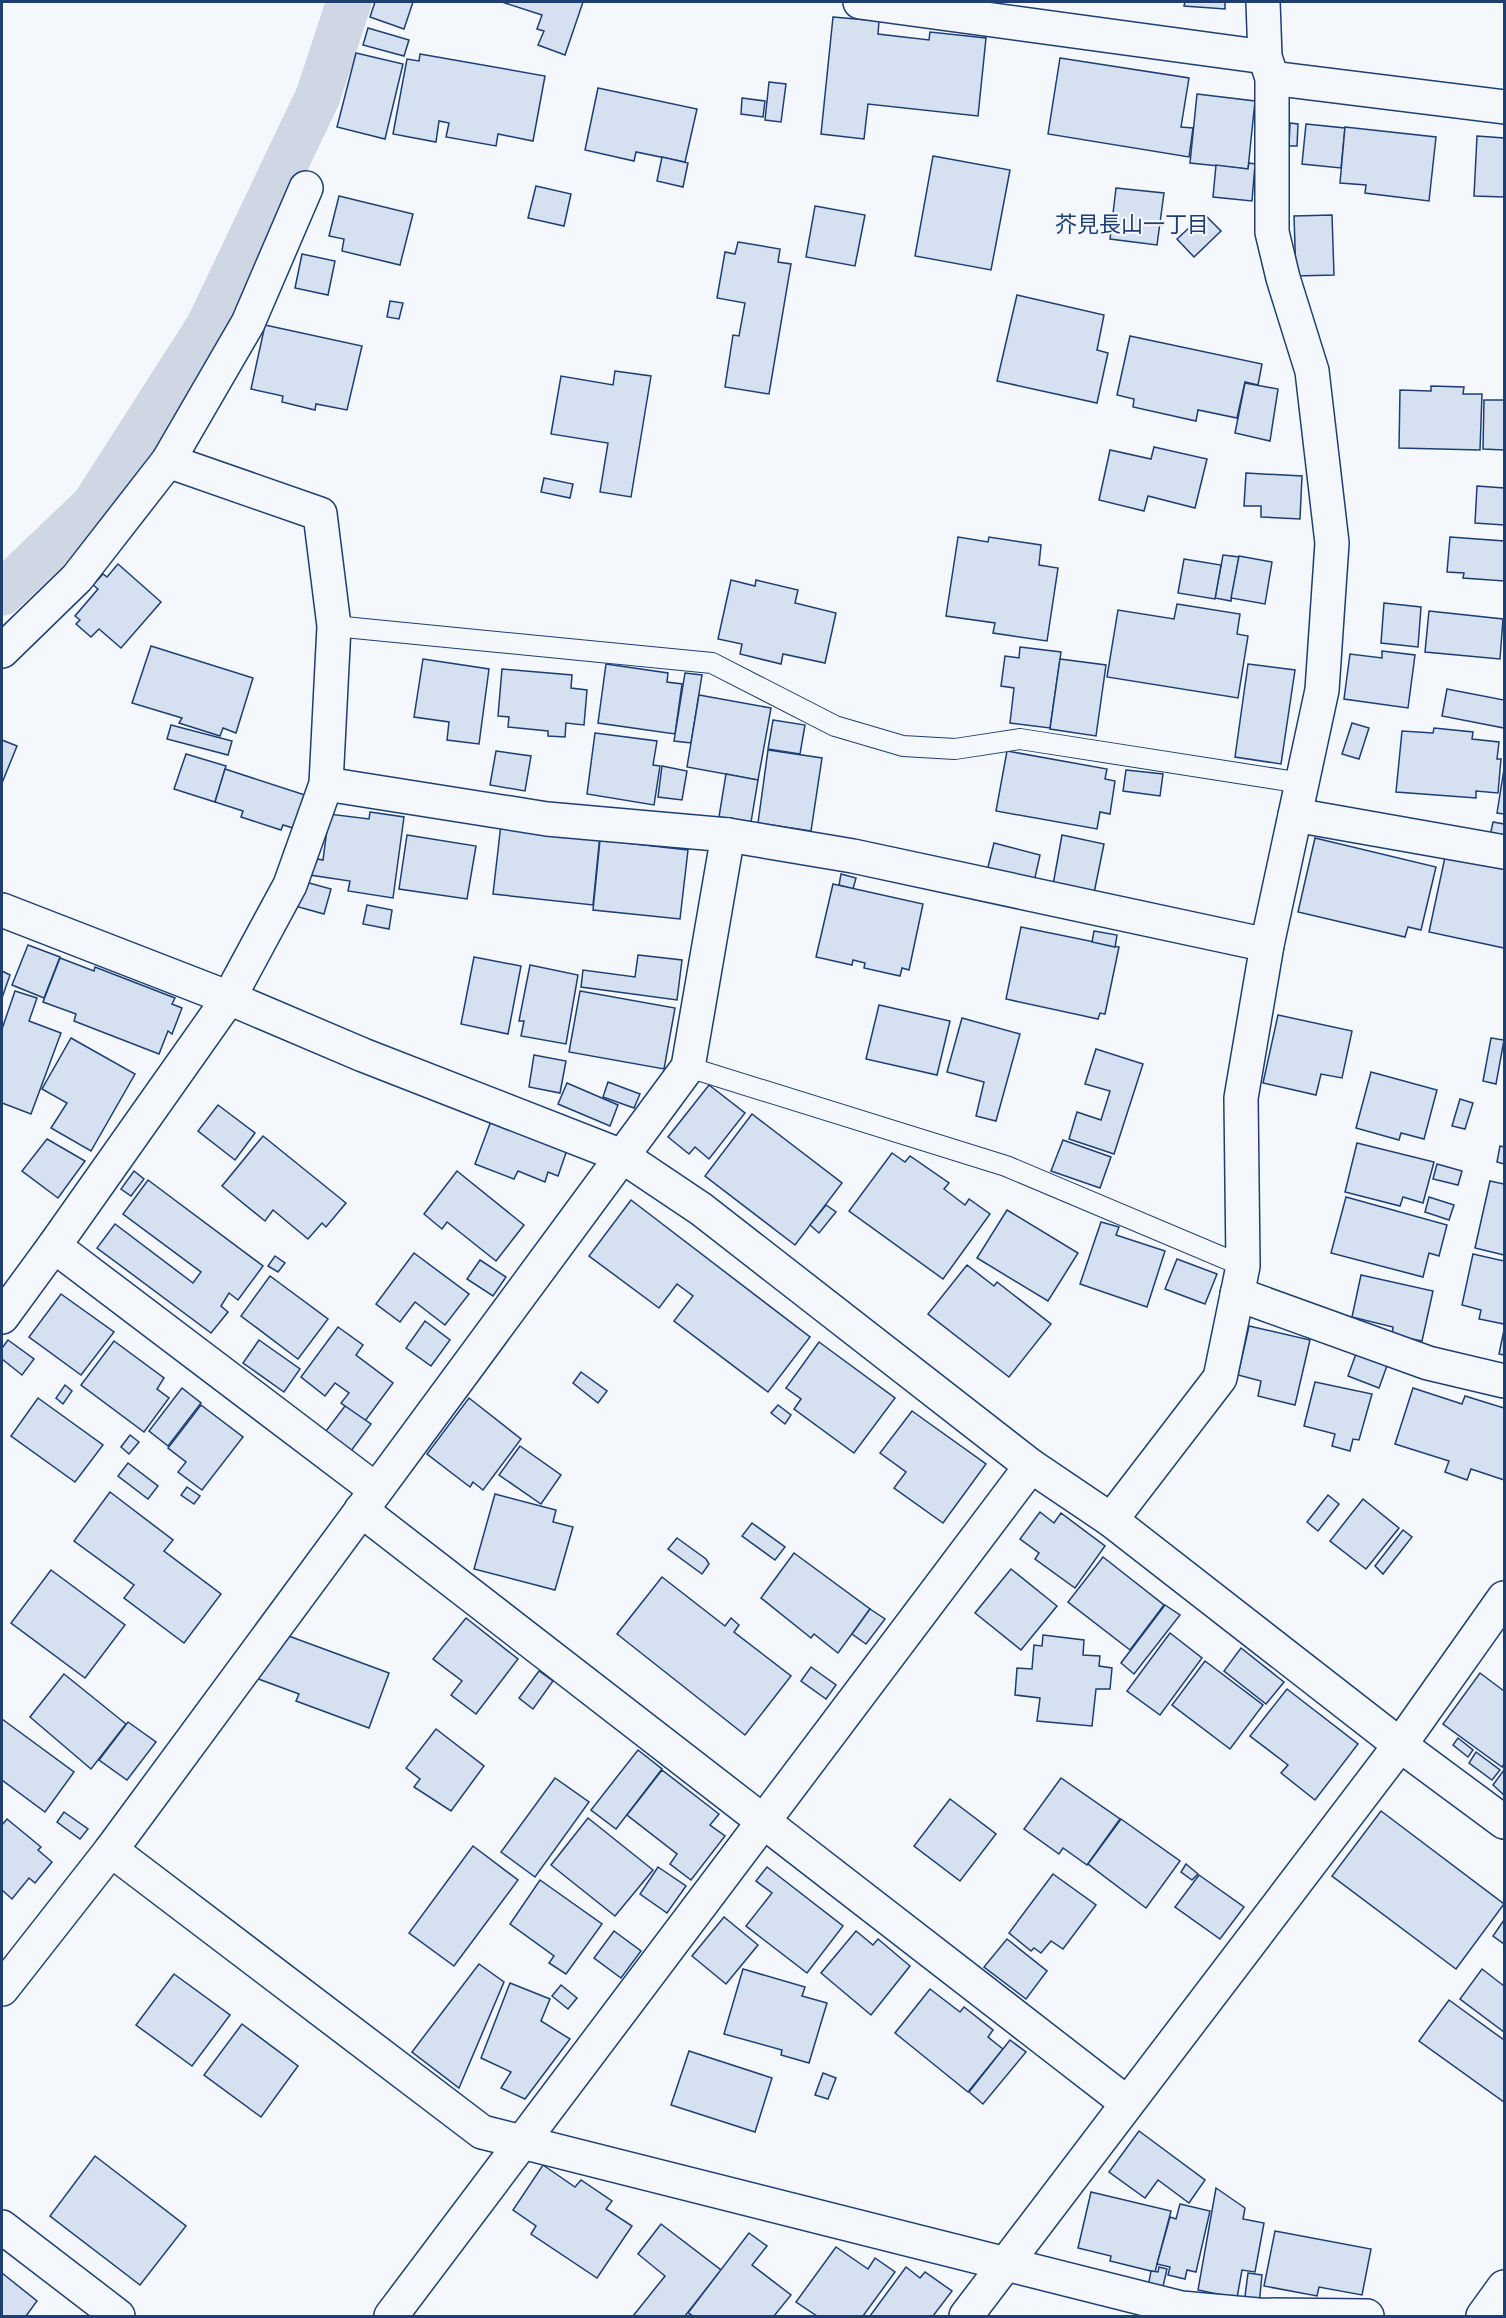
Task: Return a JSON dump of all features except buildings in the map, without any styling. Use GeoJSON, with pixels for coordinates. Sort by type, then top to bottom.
{"type":"FeatureCollection","features":[{"type":"Feature","properties":{"kind":"main road"},"geometry":{"type":"LineString","coordinates":[[860,2],[1504,107]]}},
{"type":"Feature","properties":{"kind":"main road"},"geometry":{"type":"LineString","coordinates":[[1111,1520],[1220,1378],[1240,1280],[1241,1098],[1267,945],[1322,690],[1332,543],[1312,371],[1283,278],[1272,232],[1269,68],[1263,2]]}},
{"type":"Feature","properties":{"kind":"main road"},"geometry":{"type":"LineString","coordinates":[[2,651],[77,578],[168,461],[248,323],[306,188]]}},
{"type":"Feature","properties":{"kind":"main road"},"geometry":{"type":"LineString","coordinates":[[7,1299],[54,1246],[229,998],[290,885],[326,784],[334,626],[320,514],[168,461]]}},
{"type":"Feature","properties":{"kind":"main road"},"geometry":{"type":"LineString","coordinates":[[326,784],[547,819],[728,835],[853,855],[1267,945]]}},
{"type":"Feature","properties":{"kind":"main road"},"geometry":{"type":"LineString","coordinates":[[1295,815],[1504,852]]}},
{"type":"Feature","properties":{"kind":"main road"},"geometry":{"type":"LineString","coordinates":[[2,1989],[111,1850],[688,1067],[728,835]]}},
{"type":"Feature","properties":{"kind":"main road"},"geometry":{"type":"LineString","coordinates":[[2,910],[229,998],[363,1055],[622,1156],[701,1209],[1031,1466],[1111,1520],[1400,1745],[1504,1822]]}},
{"type":"Feature","properties":{"kind":"main road"},"geometry":{"type":"LineString","coordinates":[[54,1246],[764,1821],[1127,2103]]}},
{"type":"Feature","properties":{"kind":"main road"},"geometry":{"type":"LineString","coordinates":[[1240,1280],[1428,1362],[1504,1381]]}},
{"type":"Feature","properties":{"kind":"main road"},"geometry":{"type":"LineString","coordinates":[[392,2316],[1031,1466]]}},
{"type":"Feature","properties":{"kind":"main road"},"geometry":{"type":"LineString","coordinates":[[966,2316],[1400,1745],[1504,1598]]}},
{"type":"Feature","properties":{"kind":"main road"},"geometry":{"type":"LineString","coordinates":[[111,1850],[482,2132],[521,2144],[1181,2308],[1258,2315],[1368,2316]]}},
{"type":"Feature","properties":{"kind":"main road"},"geometry":{"type":"LineString","coordinates":[[2,2227],[118,2316]]}},
{"type":"Feature","properties":{"kind":"main road"},"geometry":{"type":"LineString","coordinates":[[1483,2316],[1504,2287]]}},
{"type":"Feature","properties":{"kind":"lane"},"geometry":{"type":"LineString","coordinates":[[334,626],[712,663],[835,726],[903,746],[955,749],[1020,739],[1302,783]]}},
{"type":"Feature","properties":{"kind":"lane"},"geometry":{"type":"LineString","coordinates":[[688,1067],[1006,1166],[1240,1280]]}},
{"type":"Feature","properties":{"kind":"waterway"},"geometry":{"type":"LineString","coordinates":[[2,593],[94,505],[208,327],[318,96],[349,2]]}},
{"type":"Feature","properties":{"kind":"district","name":"芥見長山一丁目"},"geometry":{"type":"Point","coordinates":[1132,224]}}]}
